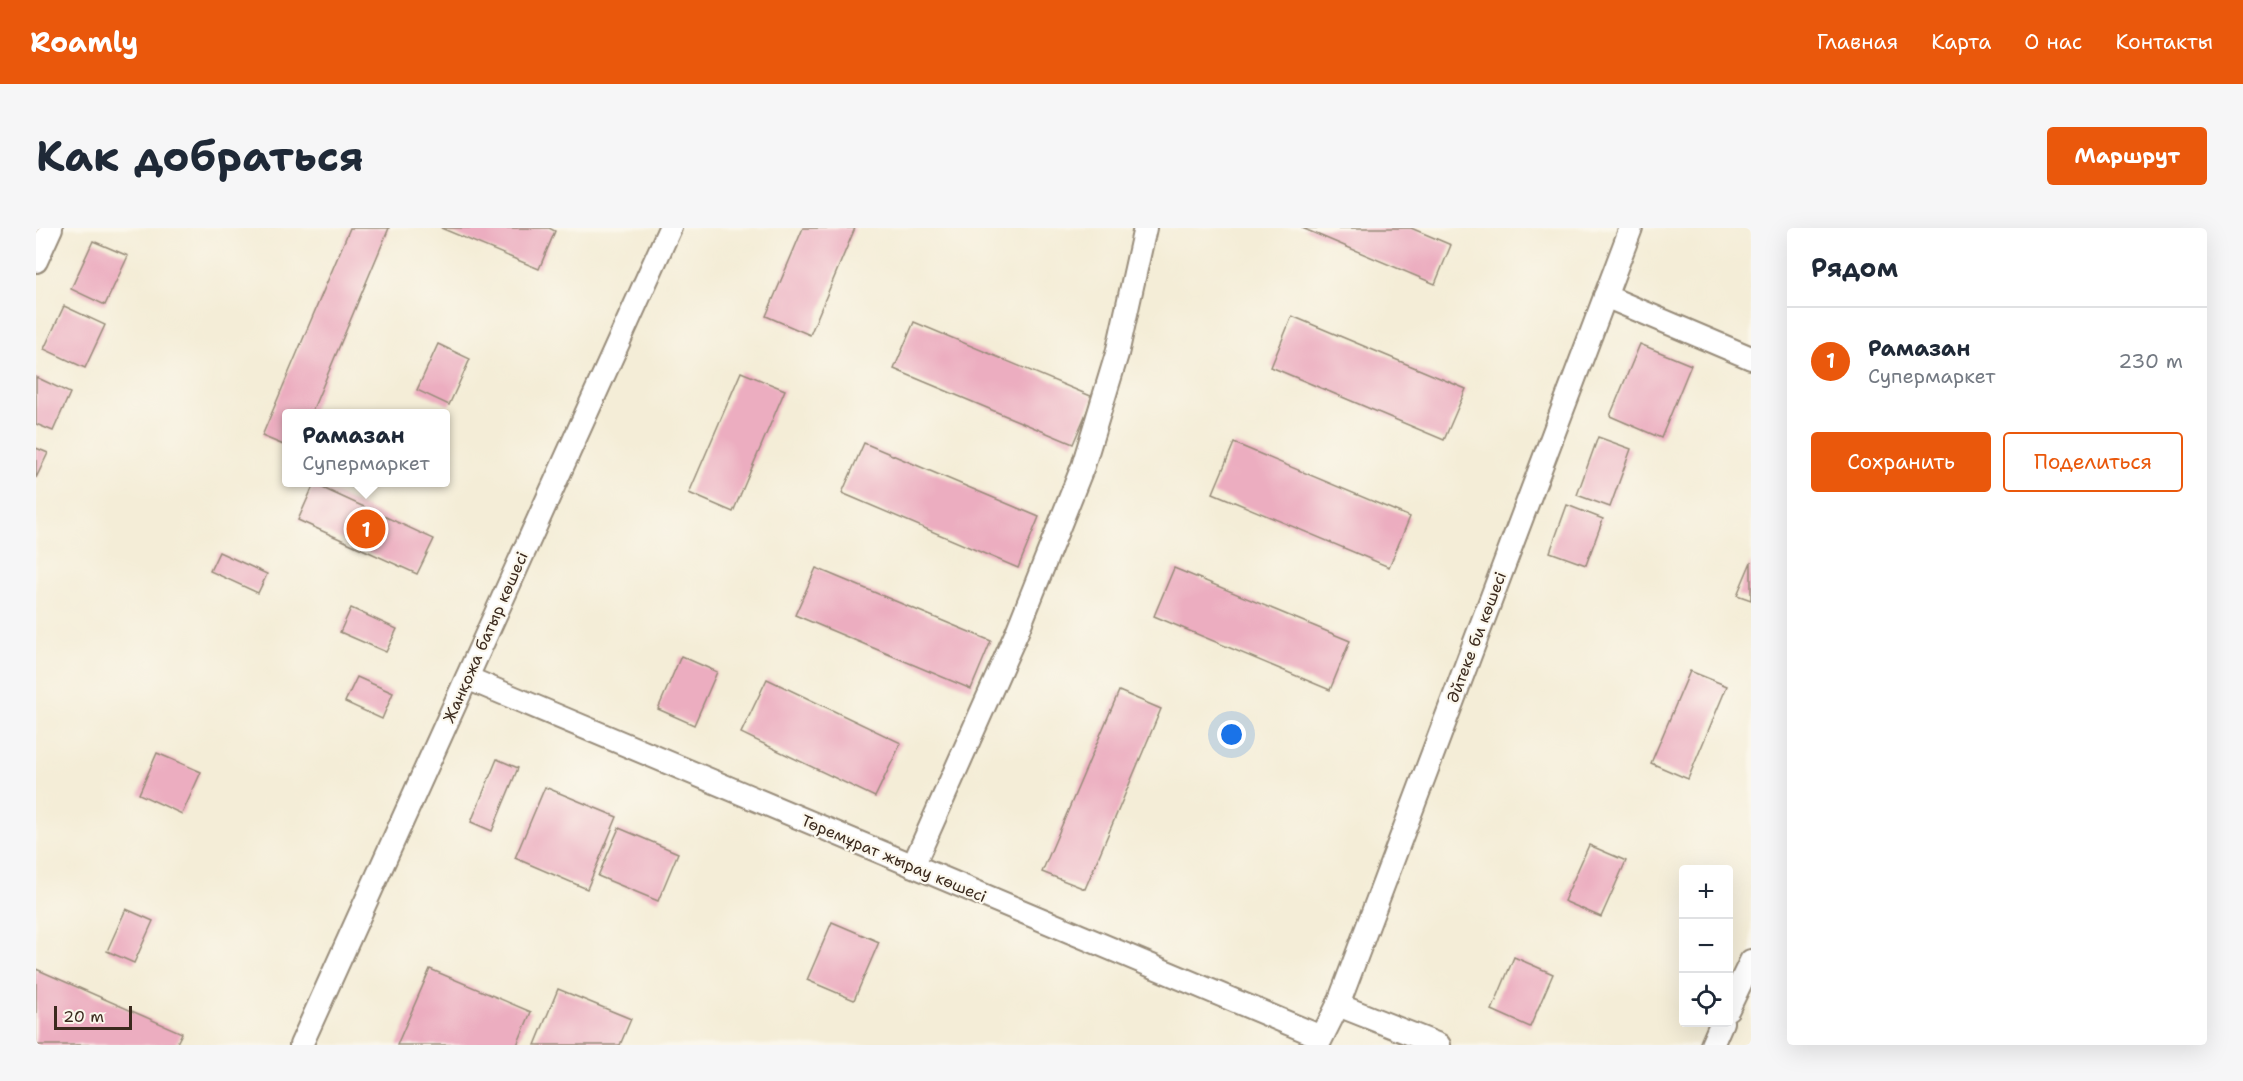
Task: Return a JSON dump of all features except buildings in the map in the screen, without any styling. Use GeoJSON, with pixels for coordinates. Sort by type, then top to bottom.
{"type":"FeatureCollection","features":[{"type":"Feature","properties":{"kind":"street"},"geometry":{"type":"LineString","coordinates":[[36,261],[51,228]]}},
{"type":"Feature","properties":{"kind":"street","name":"Жанқожа батыр көшесі"},"geometry":{"type":"LineString","coordinates":[[301,1045],[670,228]]}},
{"type":"Feature","properties":{"kind":"street"},"geometry":{"type":"LineString","coordinates":[[913,866],[1017,632],[1083,466],[1117,354],[1145,228]]}},
{"type":"Feature","properties":{"kind":"street","name":"Әйтеке би көшесі"},"geometry":{"type":"LineString","coordinates":[[1319,1041],[1338,1005],[1631,228]]}},
{"type":"Feature","properties":{"kind":"street"},"geometry":{"type":"LineString","coordinates":[[1605,296],[1751,358]]}},
{"type":"Feature","properties":{"kind":"street","name":"Төремұрат жырау көшесі"},"geometry":{"type":"LineString","coordinates":[[466,678],[913,866],[1319,1041]]}},
{"type":"Feature","properties":{"kind":"street"},"geometry":{"type":"LineString","coordinates":[[1733,999],[1751,961]]}},
{"type":"Feature","properties":{"kind":"street"},"geometry":{"type":"LineString","coordinates":[[1338,1005],[1438,1045]]}},
{"type":"Feature","properties":{"kind":"street"},"geometry":{"type":"LineString","coordinates":[[1712,1045],[1720,1027]]}},
{"type":"Feature","properties":{"kind":"place","name":"Рамазан"},"geometry":{"type":"Point","coordinates":[366,529]}}]}
